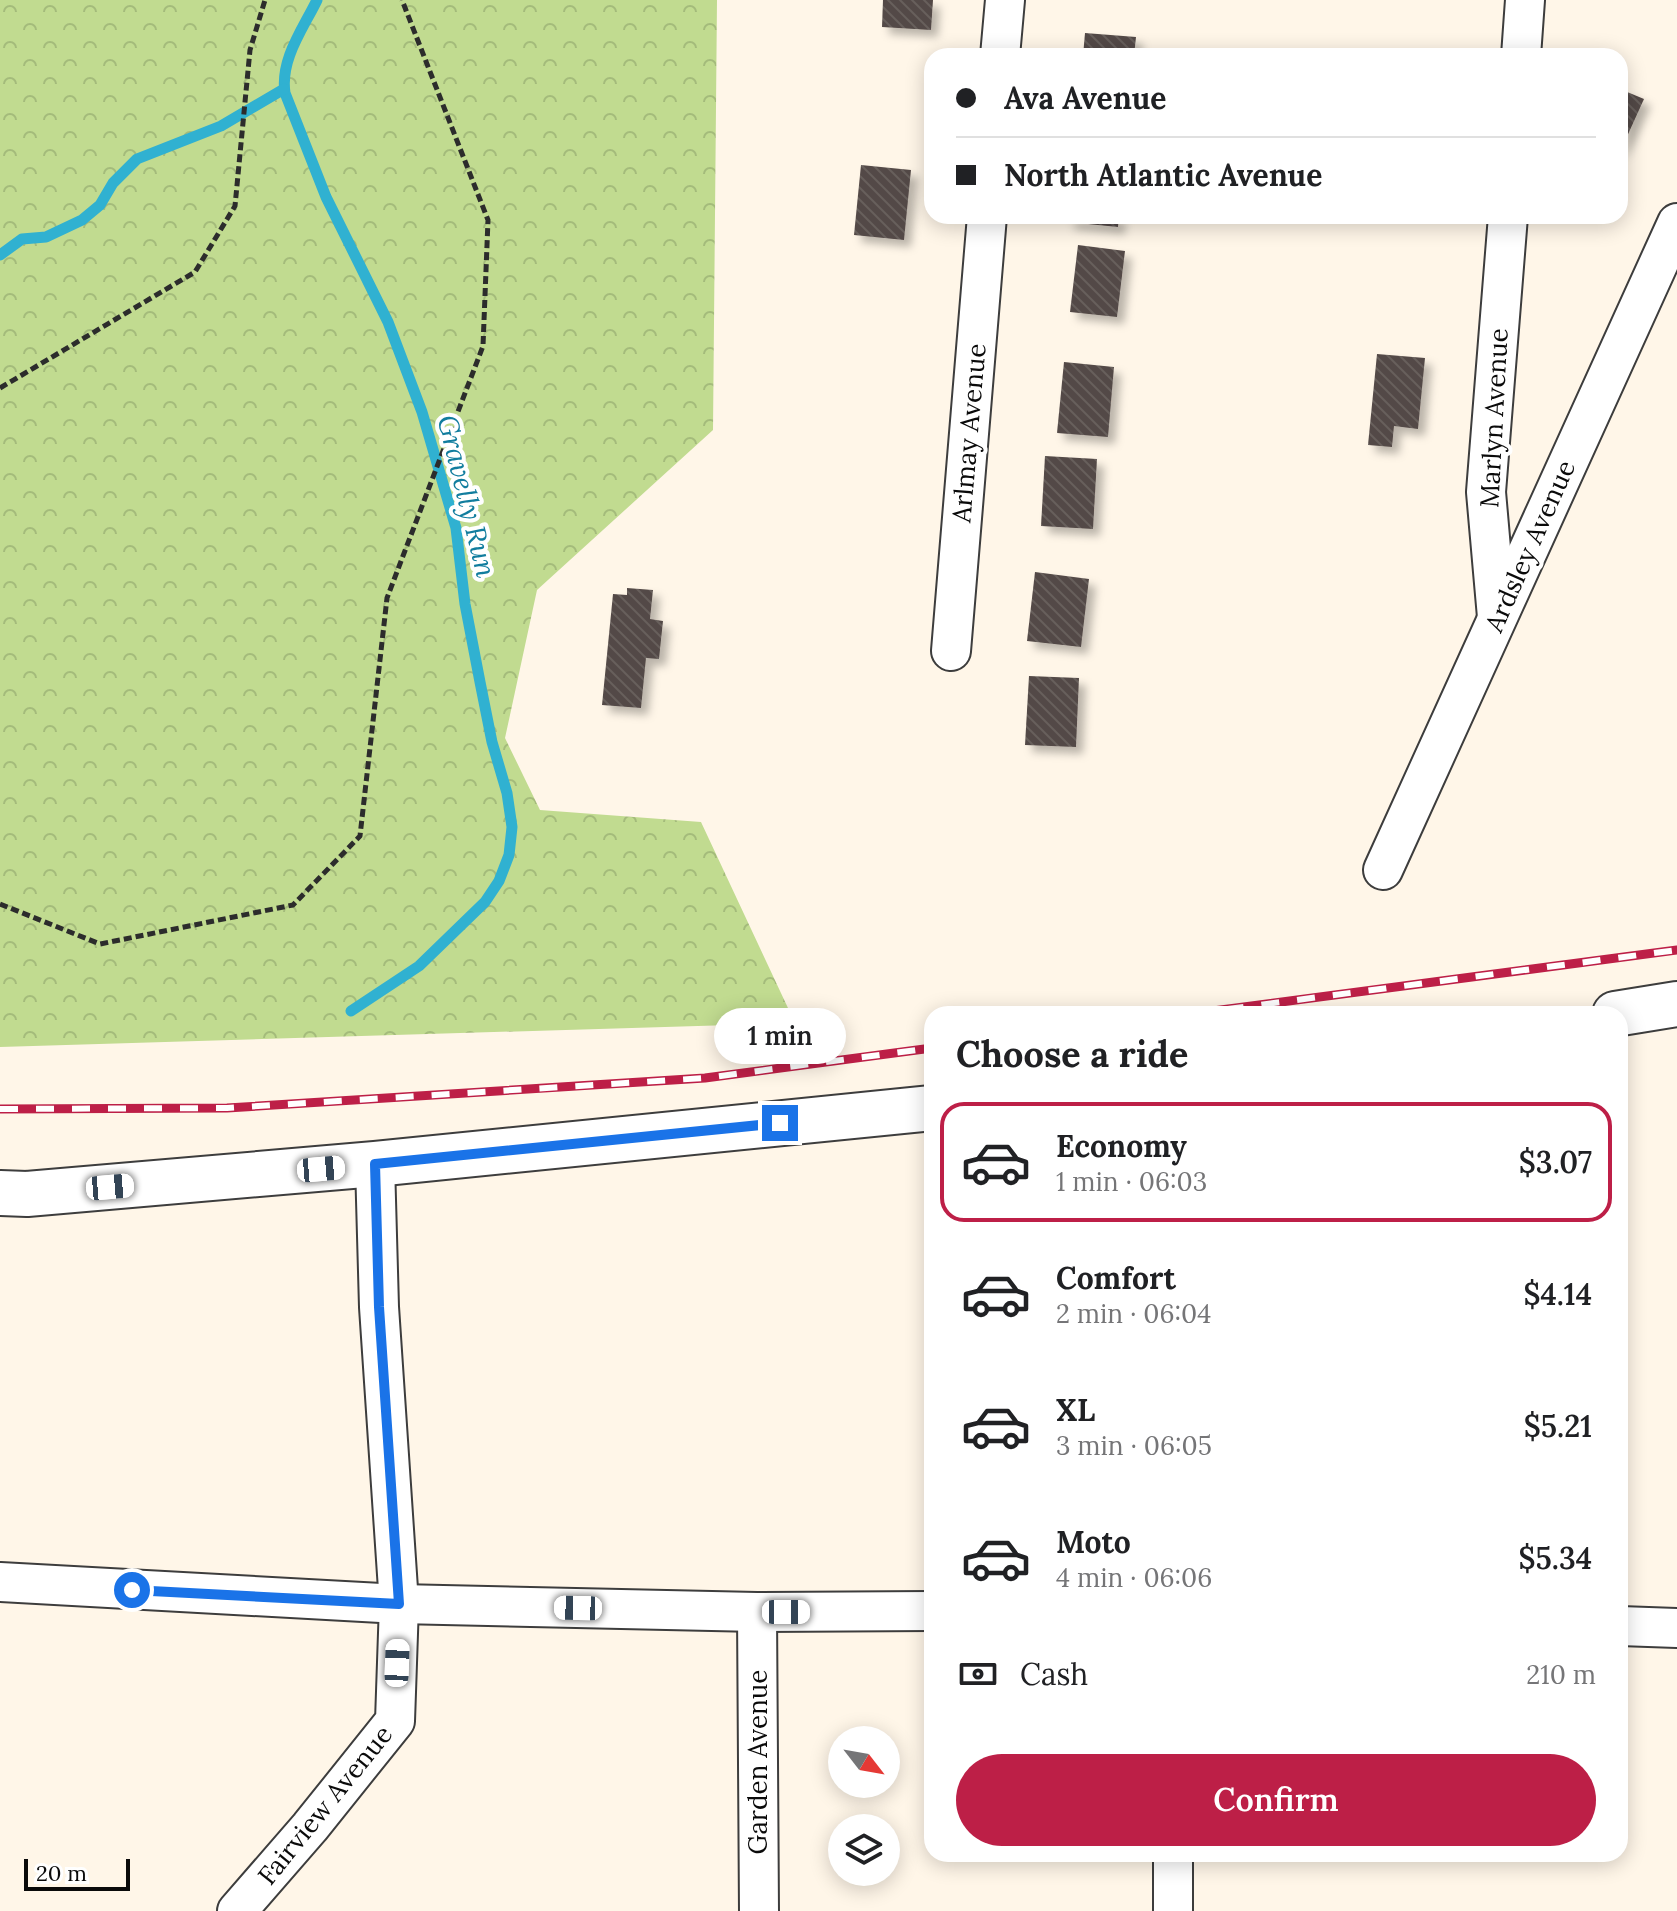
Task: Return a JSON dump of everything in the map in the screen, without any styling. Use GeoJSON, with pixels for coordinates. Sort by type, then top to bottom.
{"type":"FeatureCollection","features":[{"type":"Feature","properties":{"kind":"street"},"geometry":{"type":"LineString","coordinates":[[1001,48],[1005,0]]}},
{"type":"Feature","properties":{"kind":"street"},"geometry":{"type":"LineString","coordinates":[[1522,48],[1525,0]]}},
{"type":"Feature","properties":{"kind":"street","name":"Ardsley Avenue"},"geometry":{"type":"LineString","coordinates":[[1383,870],[1677,223]]}},
{"type":"Feature","properties":{"kind":"street","name":"Arlmay Avenue"},"geometry":{"type":"LineString","coordinates":[[951,651],[986,224]]}},
{"type":"Feature","properties":{"kind":"street","name":"Marlyn Avenue"},"geometry":{"type":"LineString","coordinates":[[1497,620],[1486,492],[1507,224]]}},
{"type":"Feature","properties":{"kind":"street"},"geometry":{"type":"LineString","coordinates":[[1628,1012],[1677,1004]]}},
{"type":"Feature","properties":{"kind":"street"},"geometry":{"type":"LineString","coordinates":[[0,1193],[27,1194],[375,1164],[924,1109]]}},
{"type":"Feature","properties":{"kind":"street","name":"Fairview Avenue"},"geometry":{"type":"LineString","coordinates":[[237,1911],[310,1827],[395,1721],[399,1604],[379,1307],[375,1164]]}},
{"type":"Feature","properties":{"kind":"street"},"geometry":{"type":"LineString","coordinates":[[0,1582],[399,1604],[757,1612],[924,1611]]}},
{"type":"Feature","properties":{"kind":"street","name":"Garden Avenue"},"geometry":{"type":"LineString","coordinates":[[757,1612],[759,1911]]}},
{"type":"Feature","properties":{"kind":"street"},"geometry":{"type":"LineString","coordinates":[[1628,1626],[1677,1628]]}},
{"type":"Feature","properties":{"kind":"street"},"geometry":{"type":"LineString","coordinates":[[1173,1862],[1173,1911]]}},
{"type":"Feature","properties":{"kind":"path"},"geometry":{"type":"LineString","coordinates":[[0,388],[195,272],[235,206],[250,50],[265,0]]}},
{"type":"Feature","properties":{"kind":"path"},"geometry":{"type":"LineString","coordinates":[[0,904],[100,944],[293,905],[360,836],[387,598],[483,346],[488,220],[402,0]]}},
{"type":"Feature","properties":{"kind":"green space"},"geometry":{"type":"Polygon","coordinates":[[[0,0],[717,0],[713,430],[537,590],[505,738],[540,810],[701,822],[795,1023],[0,1047],[0,0]]]}},
{"type":"Feature","properties":{"kind":"building"},"geometry":{"type":"Polygon","coordinates":[[[883,0],[933,0],[931,30],[882,27],[883,0]]]}},
{"type":"Feature","properties":{"kind":"building"},"geometry":{"type":"Polygon","coordinates":[[[1085,33],[1136,37],[1135,48],[1084,48],[1085,33]]]}},
{"type":"Feature","properties":{"kind":"building"},"geometry":{"type":"Polygon","coordinates":[[[1628,92],[1644,99],[1628,134],[1628,92]]]}},
{"type":"Feature","properties":{"kind":"building"},"geometry":{"type":"Polygon","coordinates":[[[861,165],[911,170],[904,240],[854,235],[861,165]]]}},
{"type":"Feature","properties":{"kind":"building"},"geometry":{"type":"Polygon","coordinates":[[[1087,224],[1118,224],[1118,227],[1087,224]]]}},
{"type":"Feature","properties":{"kind":"building"},"geometry":{"type":"Polygon","coordinates":[[[1078,245],[1125,251],[1117,317],[1070,312],[1078,245]]]}},
{"type":"Feature","properties":{"kind":"building"},"geometry":{"type":"Polygon","coordinates":[[[1377,354],[1425,358],[1418,429],[1394,426],[1392,447],[1368,445],[1377,354]]]}},
{"type":"Feature","properties":{"kind":"building"},"geometry":{"type":"Polygon","coordinates":[[[1064,362],[1114,367],[1108,437],[1057,433],[1064,362]]]}},
{"type":"Feature","properties":{"kind":"building"},"geometry":{"type":"Polygon","coordinates":[[[1045,456],[1097,459],[1093,529],[1041,526],[1045,456]]]}},
{"type":"Feature","properties":{"kind":"building"},"geometry":{"type":"Polygon","coordinates":[[[1035,572],[1089,579],[1081,647],[1027,641],[1035,572]]]}},
{"type":"Feature","properties":{"kind":"building"},"geometry":{"type":"Polygon","coordinates":[[[627,588],[653,590],[650,619],[663,621],[659,659],[646,658],[641,708],[602,705],[613,594],[627,595],[627,588]]]}},
{"type":"Feature","properties":{"kind":"building"},"geometry":{"type":"Polygon","coordinates":[[[1029,676],[1079,678],[1076,747],[1025,745],[1029,676]]]}},
{"type":"Feature","properties":{"kind":"waterway","name":"Gravelly Run"},"geometry":{"type":"LineString","coordinates":[[317,0],[289,56],[285,93],[326,197],[388,322],[422,412],[456,528],[465,604],[512,827],[509,855],[499,881],[485,902],[419,966],[351,1011]]}},
{"type":"Feature","properties":{"kind":"waterway"},"geometry":{"type":"LineString","coordinates":[[0,255],[22,239],[46,237],[82,220],[100,205],[113,183],[137,159],[221,126],[284,89]]}},
{"type":"Feature","properties":{"kind":"railway"},"geometry":{"type":"LineString","coordinates":[[1251,1006],[1677,950]]}},
{"type":"Feature","properties":{"kind":"railway"},"geometry":{"type":"LineString","coordinates":[[0,1109],[227,1108],[705,1078],[924,1049]]}},
{"type":"Feature","properties":{"kind":"route"},"geometry":{"type":"LineString","coordinates":[[132,1590],[399,1604],[379,1307],[375,1164],[780,1123]]}}]}
